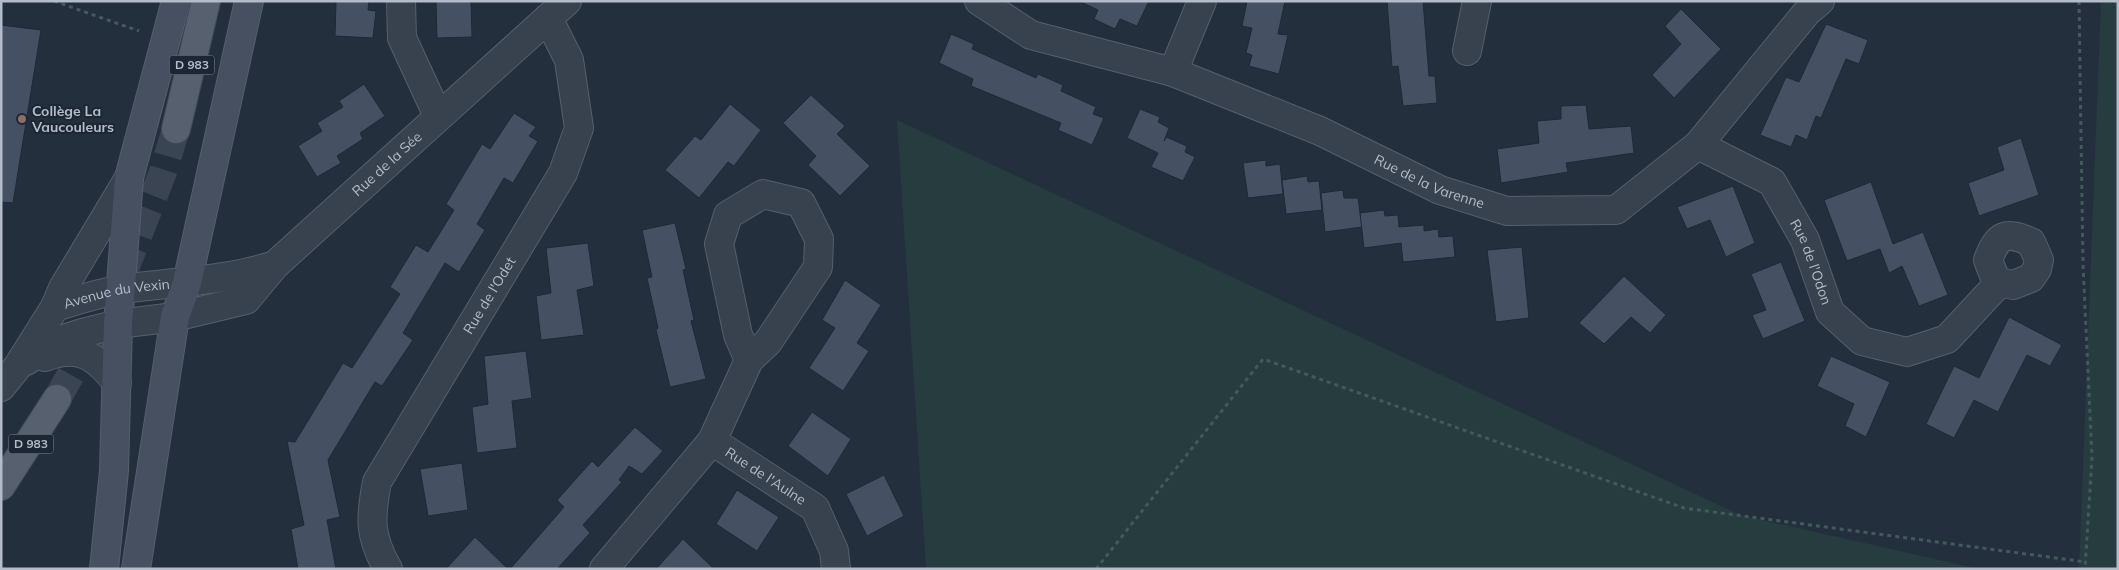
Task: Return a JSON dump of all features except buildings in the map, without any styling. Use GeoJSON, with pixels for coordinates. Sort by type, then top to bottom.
{"type":"FeatureCollection","features":[{"type":"Feature","properties":{"kind":"main road"},"geometry":{"type":"LineString","coordinates":[[104,569],[114,470],[118,324],[129,178],[176,1]]}},
{"type":"Feature","properties":{"kind":"main road","name":"D 983"},"geometry":{"type":"LineString","coordinates":[[176,129],[206,1]]}},
{"type":"Feature","properties":{"kind":"main road"},"geometry":{"type":"LineString","coordinates":[[136,569],[175,317],[187,283],[248,1]]}},
{"type":"Feature","properties":{"kind":"main road","name":"D 983"},"geometry":{"type":"LineString","coordinates":[[1,486],[57,400]]}},
{"type":"Feature","properties":{"kind":"street"},"geometry":{"type":"LineString","coordinates":[[401,1],[402,38],[438,116]]}},
{"type":"Feature","properties":{"kind":"street","name":"Rue de la Varenne"},"geometry":{"type":"LineString","coordinates":[[979,1],[1031,35],[1173,72],[1320,130],[1440,190],[1507,211],[1616,210],[1698,145],[1807,12],[1820,1]]}},
{"type":"Feature","properties":{"kind":"street"},"geometry":{"type":"LineString","coordinates":[[1173,72],[1202,1]]}},
{"type":"Feature","properties":{"kind":"street"},"geometry":{"type":"LineString","coordinates":[[1467,51],[1477,1]]}},
{"type":"Feature","properties":{"kind":"street","name":"Rue de la Sée"},"geometry":{"type":"LineString","coordinates":[[187,283],[251,273],[274,266],[557,10]]}},
{"type":"Feature","properties":{"kind":"street","name":"Rue de l'Odet"},"geometry":{"type":"LineString","coordinates":[[388,569],[378,550],[371,515],[378,482],[563,173],[579,128],[569,60],[557,10]]}},
{"type":"Feature","properties":{"kind":"street","name":"Rue de l'Odon"},"geometry":{"type":"LineString","coordinates":[[1698,145],[1772,182],[1805,240],[1830,312],[1862,340],[1906,352],[1947,339],[2000,282]]}},
{"type":"Feature","properties":{"kind":"street"},"geometry":{"type":"LineString","coordinates":[[55,306],[63,288],[129,178]]}},
{"type":"Feature","properties":{"kind":"street"},"geometry":{"type":"LineString","coordinates":[[604,569],[712,441],[749,360],[768,342],[818,267],[819,239],[801,203],[763,194],[728,215],[719,244],[738,335],[749,360]]}},
{"type":"Feature","properties":{"kind":"street"},"geometry":{"type":"LineString","coordinates":[[18,366],[54,342],[118,324],[175,317],[246,300],[274,266]]}},
{"type":"Feature","properties":{"kind":"street","name":"Avenue du Vexin"},"geometry":{"type":"LineString","coordinates":[[1,387],[18,366],[55,306],[121,290],[187,283]]}},
{"type":"Feature","properties":{"kind":"street"},"geometry":{"type":"LineString","coordinates":[[18,366],[62,351],[86,354],[103,365],[116,383]]}},
{"type":"Feature","properties":{"kind":"street","name":"Rue de l'Aulne"},"geometry":{"type":"LineString","coordinates":[[712,441],[815,508],[834,551],[836,569]]}},
{"type":"Feature","properties":{"kind":"path"},"geometry":{"type":"LineString","coordinates":[[54,1],[166,40]]}},
{"type":"Feature","properties":{"kind":"path"},"geometry":{"type":"LineString","coordinates":[[2079,1],[2083,266],[2092,457],[2085,569]]}},
{"type":"Feature","properties":{"kind":"path"},"geometry":{"type":"LineString","coordinates":[[1096,569],[1263,359],[1684,508],[2086,562]]}},
{"type":"Feature","properties":{"kind":"green space"},"geometry":{"type":"Polygon","coordinates":[[[2101,1],[2118,1],[2118,569],[2079,569],[2101,1]]]}},
{"type":"Feature","properties":{"kind":"green space"},"geometry":{"type":"Polygon","coordinates":[[[897,120],[1740,515],[1979,569],[926,569],[897,120]]]}},
{"type":"Feature","properties":{"kind":"tunnel"},"geometry":{"type":"LineString","coordinates":[[123,274],[163,172],[176,129]]}},
{"type":"Feature","properties":{"kind":"tunnel"},"geometry":{"type":"LineString","coordinates":[[57,399],[94,333]]}},
{"type":"Feature","properties":{"kind":"place","name":"Collège La Vaucouleurs"},"geometry":{"type":"Point","coordinates":[22,119]}}]}
